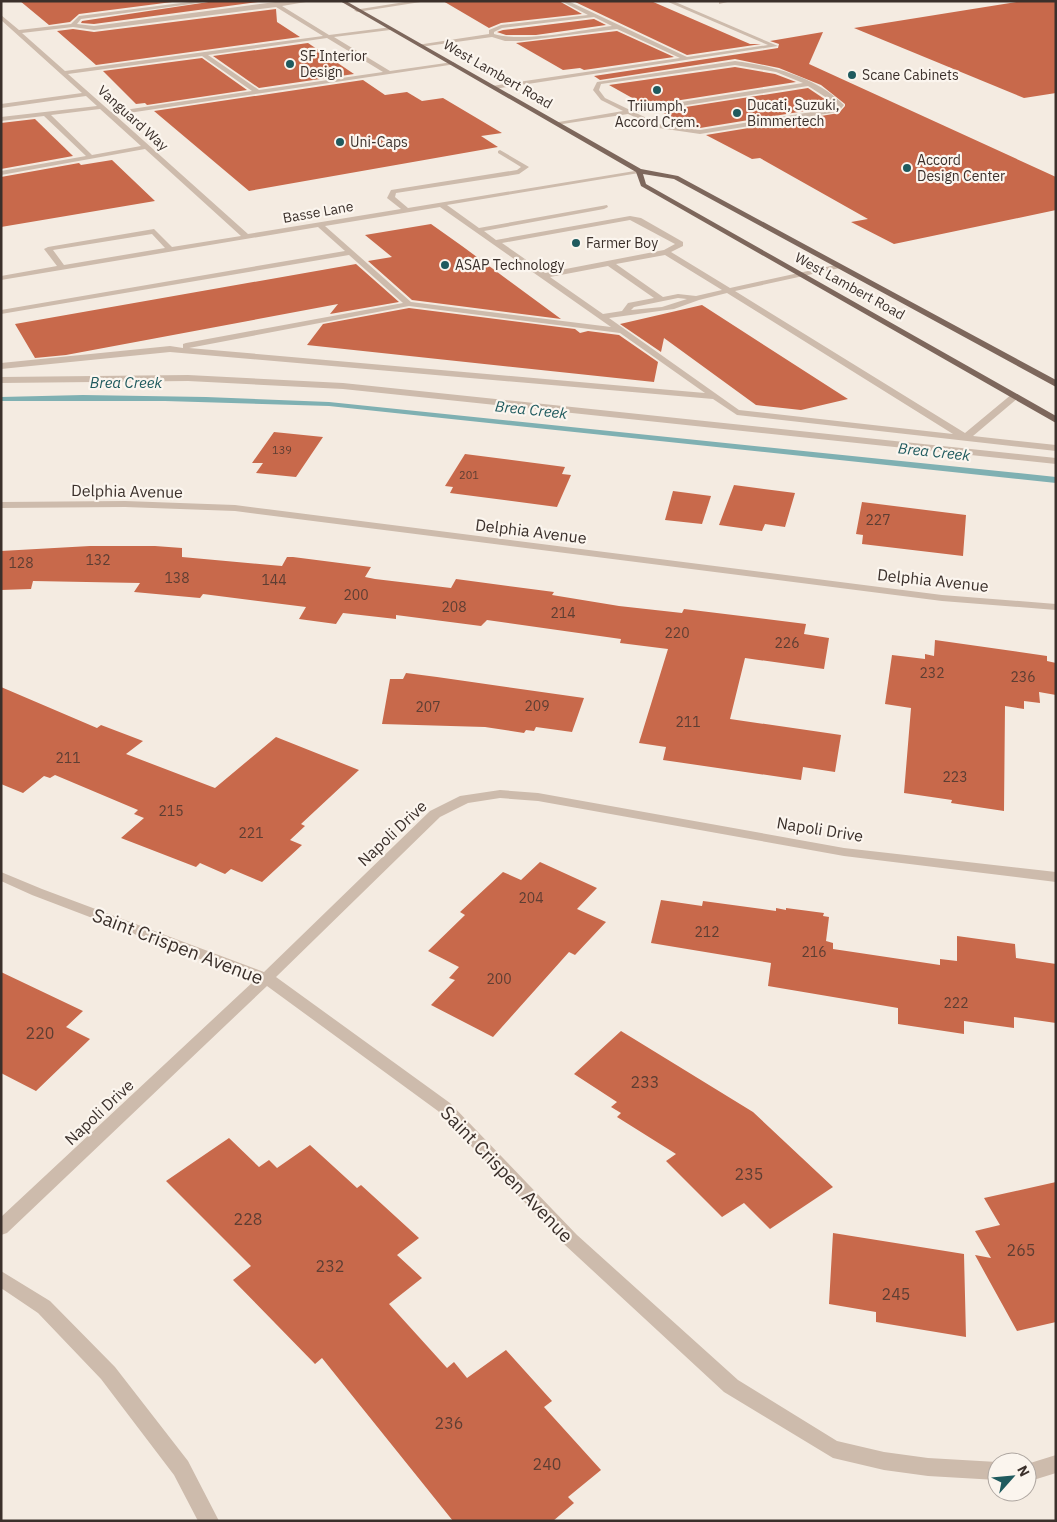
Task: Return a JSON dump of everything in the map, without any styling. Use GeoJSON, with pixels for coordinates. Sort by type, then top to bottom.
{"type":"FeatureCollection","features":[{"type":"Feature","properties":{"kind":"main road","name":"West Lambert Road"},"geometry":{"type":"LineString","coordinates":[[342,1],[639,171],[676,177],[1056,384]]}},
{"type":"Feature","properties":{"kind":"main road","name":"West Lambert Road"},"geometry":{"type":"LineString","coordinates":[[639,171],[643,185],[1056,420]]}},
{"type":"Feature","properties":{"kind":"street"},"geometry":{"type":"LineString","coordinates":[[73,25],[80,18],[211,1]]}},
{"type":"Feature","properties":{"kind":"street"},"geometry":{"type":"LineString","coordinates":[[271,1],[388,74]]}},
{"type":"Feature","properties":{"kind":"street"},"geometry":{"type":"LineString","coordinates":[[18,32],[73,25],[94,28],[310,1]]}},
{"type":"Feature","properties":{"kind":"street"},"geometry":{"type":"LineString","coordinates":[[357,10],[425,1]]}},
{"type":"Feature","properties":{"kind":"street"},"geometry":{"type":"LineString","coordinates":[[563,1],[686,59]]}},
{"type":"Feature","properties":{"kind":"street"},"geometry":{"type":"LineString","coordinates":[[494,87],[775,46],[668,1]]}},
{"type":"Feature","properties":{"kind":"street"},"geometry":{"type":"LineString","coordinates":[[721,3],[730,1]]}},
{"type":"Feature","properties":{"kind":"street"},"geometry":{"type":"LineString","coordinates":[[492,36],[491,31],[501,27],[593,16]]}},
{"type":"Feature","properties":{"kind":"street","name":"Vanguard Way"},"geometry":{"type":"LineString","coordinates":[[1,17],[247,237]]}},
{"type":"Feature","properties":{"kind":"street"},"geometry":{"type":"LineString","coordinates":[[420,45],[492,36],[505,39],[521,39],[618,27]]}},
{"type":"Feature","properties":{"kind":"street"},"geometry":{"type":"LineString","coordinates":[[64,73],[390,28]]}},
{"type":"Feature","properties":{"kind":"street"},"geometry":{"type":"LineString","coordinates":[[203,54],[257,92]]}},
{"type":"Feature","properties":{"kind":"street"},"geometry":{"type":"LineString","coordinates":[[735,63],[759,65],[783,71],[809,84],[842,105],[838,110],[700,132],[661,127],[628,112],[604,99],[596,90],[599,83],[735,63]]}},
{"type":"Feature","properties":{"kind":"street"},"geometry":{"type":"LineString","coordinates":[[110,114],[453,64]]}},
{"type":"Feature","properties":{"kind":"street"},"geometry":{"type":"LineString","coordinates":[[556,123],[809,84]]}},
{"type":"Feature","properties":{"kind":"street"},"geometry":{"type":"LineString","coordinates":[[1,106],[87,94]]}},
{"type":"Feature","properties":{"kind":"street"},"geometry":{"type":"LineString","coordinates":[[1,119],[101,107]]}},
{"type":"Feature","properties":{"kind":"street"},"geometry":{"type":"LineString","coordinates":[[45,113],[91,157]]}},
{"type":"Feature","properties":{"kind":"street"},"geometry":{"type":"LineString","coordinates":[[1,174],[147,148]]}},
{"type":"Feature","properties":{"kind":"street"},"geometry":{"type":"LineString","coordinates":[[407,210],[391,198],[393,191],[519,172],[526,167],[500,152]]}},
{"type":"Feature","properties":{"kind":"street","name":"Basse Lane"},"geometry":{"type":"LineString","coordinates":[[1,278],[639,171]]}},
{"type":"Feature","properties":{"kind":"street"},"geometry":{"type":"LineString","coordinates":[[462,180],[469,186]]}},
{"type":"Feature","properties":{"kind":"street"},"geometry":{"type":"LineString","coordinates":[[476,192],[484,197]]}},
{"type":"Feature","properties":{"kind":"street"},"geometry":{"type":"LineString","coordinates":[[441,204],[737,412],[1056,448]]}},
{"type":"Feature","properties":{"kind":"street"},"geometry":{"type":"LineString","coordinates":[[478,230],[604,207]]}},
{"type":"Feature","properties":{"kind":"street"},"geometry":{"type":"LineString","coordinates":[[495,242],[630,218],[638,220],[680,244],[666,252],[544,276]]}},
{"type":"Feature","properties":{"kind":"street"},"geometry":{"type":"LineString","coordinates":[[320,225],[409,304]]}},
{"type":"Feature","properties":{"kind":"street"},"geometry":{"type":"LineString","coordinates":[[62,268],[48,249],[154,231],[171,250]]}},
{"type":"Feature","properties":{"kind":"street"},"geometry":{"type":"LineString","coordinates":[[1,312],[351,252]]}},
{"type":"Feature","properties":{"kind":"street"},"geometry":{"type":"LineString","coordinates":[[666,252],[966,437]]}},
{"type":"Feature","properties":{"kind":"street"},"geometry":{"type":"LineString","coordinates":[[609,263],[661,299]]}},
{"type":"Feature","properties":{"kind":"street"},"geometry":{"type":"LineString","coordinates":[[602,317],[626,312],[635,313],[679,304],[726,290],[837,266]]}},
{"type":"Feature","properties":{"kind":"street"},"geometry":{"type":"LineString","coordinates":[[626,312],[631,305],[661,299],[678,296],[696,298]]}},
{"type":"Feature","properties":{"kind":"street"},"geometry":{"type":"LineString","coordinates":[[1,366],[170,349],[409,304],[623,332]]}},
{"type":"Feature","properties":{"kind":"street"},"geometry":{"type":"LineString","coordinates":[[170,349],[716,397]]}},
{"type":"Feature","properties":{"kind":"street"},"geometry":{"type":"LineString","coordinates":[[1,380],[188,378],[343,386],[1056,461]]}},
{"type":"Feature","properties":{"kind":"street"},"geometry":{"type":"LineString","coordinates":[[966,437],[1015,396]]}},
{"type":"Feature","properties":{"kind":"street","name":"Delphia Avenue"},"geometry":{"type":"LineString","coordinates":[[1,505],[125,504],[234,508],[933,596],[1056,607]]}},
{"type":"Feature","properties":{"kind":"street","name":"Napoli Drive"},"geometry":{"type":"LineString","coordinates":[[1,1228],[266,978],[435,814],[465,799],[500,794],[538,797],[844,852],[1056,877]]}},
{"type":"Feature","properties":{"kind":"street","name":"Saint Crispen Avenue"},"geometry":{"type":"LineString","coordinates":[[1,876],[37,892],[266,978],[444,1107],[571,1240],[731,1386],[833,1449],[884,1462],[987,1470]]}},
{"type":"Feature","properties":{"kind":"street"},"geometry":{"type":"LineString","coordinates":[[1,1278],[44,1307],[108,1373],[180,1468],[209,1521]]}},
{"type":"Feature","properties":{"kind":"street"},"geometry":{"type":"LineString","coordinates":[[1037,1470],[1056,1464]]}},
{"type":"Feature","properties":{"kind":"building"},"geometry":{"type":"Polygon","coordinates":[[[20,1],[180,1],[79,14],[70,22],[49,25],[20,1]]]}},
{"type":"Feature","properties":{"kind":"building"},"geometry":{"type":"Polygon","coordinates":[[[215,1],[266,1],[94,24],[81,23],[82,21],[215,1]]]}},
{"type":"Feature","properties":{"kind":"building"},"geometry":{"type":"Polygon","coordinates":[[[443,1],[559,1],[582,14],[501,23],[489,28],[443,1]]]}},
{"type":"Feature","properties":{"kind":"building"},"geometry":{"type":"Polygon","coordinates":[[[573,1],[651,1],[750,44],[761,44],[687,55],[573,1]]]}},
{"type":"Feature","properties":{"kind":"building"},"geometry":{"type":"Polygon","coordinates":[[[1023,1],[1056,1],[1056,93],[1024,98],[854,28],[1023,1]]]}},
{"type":"Feature","properties":{"kind":"building"},"geometry":{"type":"Polygon","coordinates":[[[276,9],[277,22],[300,37],[96,65],[57,31],[73,29],[94,32],[276,9]]]}},
{"type":"Feature","properties":{"kind":"building"},"geometry":{"type":"Polygon","coordinates":[[[594,19],[606,25],[536,35],[506,35],[497,32],[503,30],[594,19]]]}},
{"type":"Feature","properties":{"kind":"building"},"geometry":{"type":"Polygon","coordinates":[[[617,31],[674,57],[584,70],[580,68],[563,70],[516,43],[617,31]]]}},
{"type":"Feature","properties":{"kind":"building"},"geometry":{"type":"Polygon","coordinates":[[[823,32],[809,64],[1056,177],[1056,210],[894,244],[851,222],[868,219],[760,158],[752,159],[706,135],[839,113],[845,104],[821,85],[779,68],[735,59],[600,80],[594,76],[778,48],[779,44],[770,41],[823,32]]]}},
{"type":"Feature","properties":{"kind":"building","name":"SF Interior Design"},"geometry":{"type":"Polygon","coordinates":[[[308,43],[354,74],[259,88],[213,56],[308,43]]]}},
{"type":"Feature","properties":{"kind":"building"},"geometry":{"type":"Polygon","coordinates":[[[202,58],[247,90],[147,105],[145,103],[136,104],[103,71],[202,58]]]}},
{"type":"Feature","properties":{"kind":"building","name":"Triiumph, Accord Crem."},"geometry":{"type":"Polygon","coordinates":[[[735,67],[775,74],[796,82],[649,105],[643,104],[609,85],[735,67]]]}},
{"type":"Feature","properties":{"kind":"building","name":"Uni-Caps"},"geometry":{"type":"Polygon","coordinates":[[[363,80],[385,95],[407,92],[422,101],[443,98],[502,133],[481,136],[498,147],[249,191],[154,111],[363,80]]]}},
{"type":"Feature","properties":{"kind":"building","name":"Ducati, Suzuki, Bimmertech"},"geometry":{"type":"Polygon","coordinates":[[[808,88],[835,106],[700,128],[687,126],[660,111],[808,88]]]}},
{"type":"Feature","properties":{"kind":"building"},"geometry":{"type":"Polygon","coordinates":[[[35,119],[73,156],[1,169],[1,123],[35,119]]]}},
{"type":"Feature","properties":{"kind":"building"},"geometry":{"type":"Polygon","coordinates":[[[112,160],[155,201],[1,227],[1,177],[79,163],[81,165],[112,160]]]}},
{"type":"Feature","properties":{"kind":"building","name":"ASAP Technology"},"geometry":{"type":"Polygon","coordinates":[[[431,224],[561,319],[412,300],[368,261],[392,257],[365,235],[431,224]]]}},
{"type":"Feature","properties":{"kind":"building"},"geometry":{"type":"Polygon","coordinates":[[[356,264],[399,302],[330,314],[338,304],[66,355],[35,358],[15,324],[356,264]]]}},
{"type":"Feature","properties":{"kind":"building"},"geometry":{"type":"Polygon","coordinates":[[[702,305],[848,399],[801,410],[756,405],[664,338],[661,352],[620,324],[702,305]]]}},
{"type":"Feature","properties":{"kind":"building"},"geometry":{"type":"Polygon","coordinates":[[[409,308],[575,329],[580,333],[588,331],[619,335],[658,362],[654,382],[307,345],[323,324],[409,308]]]}},
{"type":"Feature","properties":{"kind":"building"},"geometry":{"type":"Polygon","coordinates":[[[274,432],[323,437],[296,477],[256,473],[263,463],[252,463],[274,432]]]}},
{"type":"Feature","properties":{"kind":"building"},"geometry":{"type":"Polygon","coordinates":[[[465,454],[565,467],[562,474],[571,475],[557,507],[450,493],[453,487],[445,486],[465,454]]]}},
{"type":"Feature","properties":{"kind":"building"},"geometry":{"type":"Polygon","coordinates":[[[734,485],[795,493],[785,527],[765,524],[762,531],[719,525],[734,485]]]}},
{"type":"Feature","properties":{"kind":"building"},"geometry":{"type":"Polygon","coordinates":[[[673,491],[711,496],[702,524],[665,520],[673,491]]]}},
{"type":"Feature","properties":{"kind":"building"},"geometry":{"type":"Polygon","coordinates":[[[862,502],[966,515],[963,556],[862,544],[863,535],[856,534],[862,502]]]}},
{"type":"Feature","properties":{"kind":"building"},"geometry":{"type":"Polygon","coordinates":[[[90,546],[182,548],[182,557],[282,566],[287,557],[293,557],[371,567],[365,577],[375,579],[451,588],[456,579],[554,592],[552,595],[619,606],[682,613],[684,609],[806,624],[804,634],[829,638],[824,669],[745,658],[730,719],[841,735],[835,772],[803,767],[801,780],[663,760],[666,747],[639,743],[668,649],[620,643],[621,639],[487,620],[481,626],[396,615],[396,619],[343,613],[336,624],[299,619],[306,607],[203,594],[200,598],[134,592],[140,583],[33,581],[31,589],[1,590],[1,551],[90,546]]]}},
{"type":"Feature","properties":{"kind":"building"},"geometry":{"type":"Polygon","coordinates":[[[935,640],[1047,656],[1047,661],[1056,663],[1056,695],[1039,692],[1040,703],[1024,701],[1024,709],[1005,706],[1004,811],[951,803],[952,800],[904,793],[911,708],[885,704],[892,655],[925,659],[925,654],[934,656],[935,640]]]}},
{"type":"Feature","properties":{"kind":"building"},"geometry":{"type":"Polygon","coordinates":[[[406,673],[584,698],[572,732],[536,727],[534,731],[526,730],[524,733],[485,727],[382,724],[390,679],[403,679],[406,673]]]}},
{"type":"Feature","properties":{"kind":"building"},"geometry":{"type":"Polygon","coordinates":[[[1,687],[97,728],[101,725],[143,741],[126,754],[215,788],[276,737],[359,770],[301,824],[305,826],[290,840],[302,845],[262,882],[231,869],[225,874],[200,863],[196,867],[121,838],[144,818],[134,814],[138,810],[55,775],[50,778],[44,776],[23,793],[1,784],[1,687]]]}},
{"type":"Feature","properties":{"kind":"building"},"geometry":{"type":"Polygon","coordinates":[[[540,862],[597,888],[577,909],[606,922],[575,955],[569,952],[493,1037],[431,1005],[455,980],[449,978],[459,967],[428,951],[465,915],[460,912],[503,872],[521,880],[540,862]]]}},
{"type":"Feature","properties":{"kind":"building"},"geometry":{"type":"Polygon","coordinates":[[[661,900],[702,906],[703,901],[776,911],[776,908],[786,910],[786,908],[824,913],[823,916],[829,917],[826,941],[833,943],[833,949],[940,965],[940,959],[957,961],[957,936],[1015,944],[1016,958],[1056,964],[1056,1023],[1014,1017],[1014,1028],[964,1021],[964,1034],[898,1024],[898,1008],[768,986],[771,963],[651,943],[661,900]]]}},
{"type":"Feature","properties":{"kind":"building"},"geometry":{"type":"Polygon","coordinates":[[[1,972],[83,1011],[66,1027],[90,1039],[36,1091],[1,1073],[1,972]]]}},
{"type":"Feature","properties":{"kind":"building"},"geometry":{"type":"Polygon","coordinates":[[[621,1031],[753,1112],[833,1187],[770,1229],[744,1203],[722,1217],[666,1161],[676,1154],[617,1117],[621,1113],[611,1107],[617,1102],[574,1074],[621,1031]]]}},
{"type":"Feature","properties":{"kind":"building"},"geometry":{"type":"Polygon","coordinates":[[[229,1138],[259,1167],[269,1160],[277,1168],[310,1145],[357,1188],[361,1185],[419,1238],[397,1255],[422,1278],[389,1304],[447,1368],[454,1362],[467,1378],[506,1350],[552,1401],[544,1407],[601,1470],[568,1497],[574,1503],[553,1521],[453,1521],[322,1358],[315,1364],[233,1280],[251,1266],[166,1181],[229,1138]]]}},
{"type":"Feature","properties":{"kind":"building"},"geometry":{"type":"Polygon","coordinates":[[[1056,1182],[1056,1322],[1017,1331],[975,1255],[991,1258],[975,1231],[1000,1225],[984,1198],[1056,1182]]]}},
{"type":"Feature","properties":{"kind":"building"},"geometry":{"type":"Polygon","coordinates":[[[833,1233],[964,1254],[966,1337],[876,1322],[876,1312],[829,1304],[833,1233]]]}},
{"type":"Feature","properties":{"kind":"waterway","name":"Brea Creek"},"geometry":{"type":"LineString","coordinates":[[1,399],[165,398],[329,404],[1056,480]]}},
{"type":"Feature","properties":{"kind":"place","name":"SF Interior Design"},"geometry":{"type":"Point","coordinates":[290,64]}},
{"type":"Feature","properties":{"kind":"place","name":"Scane Cabinets"},"geometry":{"type":"Point","coordinates":[852,75]}},
{"type":"Feature","properties":{"kind":"place","name":"Triiumph, Accord Crem."},"geometry":{"type":"Point","coordinates":[657,90]}},
{"type":"Feature","properties":{"kind":"place","name":"Ducati, Suzuki, Bimmertech"},"geometry":{"type":"Point","coordinates":[737,113]}},
{"type":"Feature","properties":{"kind":"place","name":"Uni-Caps"},"geometry":{"type":"Point","coordinates":[340,142]}},
{"type":"Feature","properties":{"kind":"place","name":"Accord Design Center"},"geometry":{"type":"Point","coordinates":[907,168]}},
{"type":"Feature","properties":{"kind":"place","name":"Farmer Boy"},"geometry":{"type":"Point","coordinates":[576,243]}},
{"type":"Feature","properties":{"kind":"place","name":"ASAP Technology"},"geometry":{"type":"Point","coordinates":[445,265]}}]}
